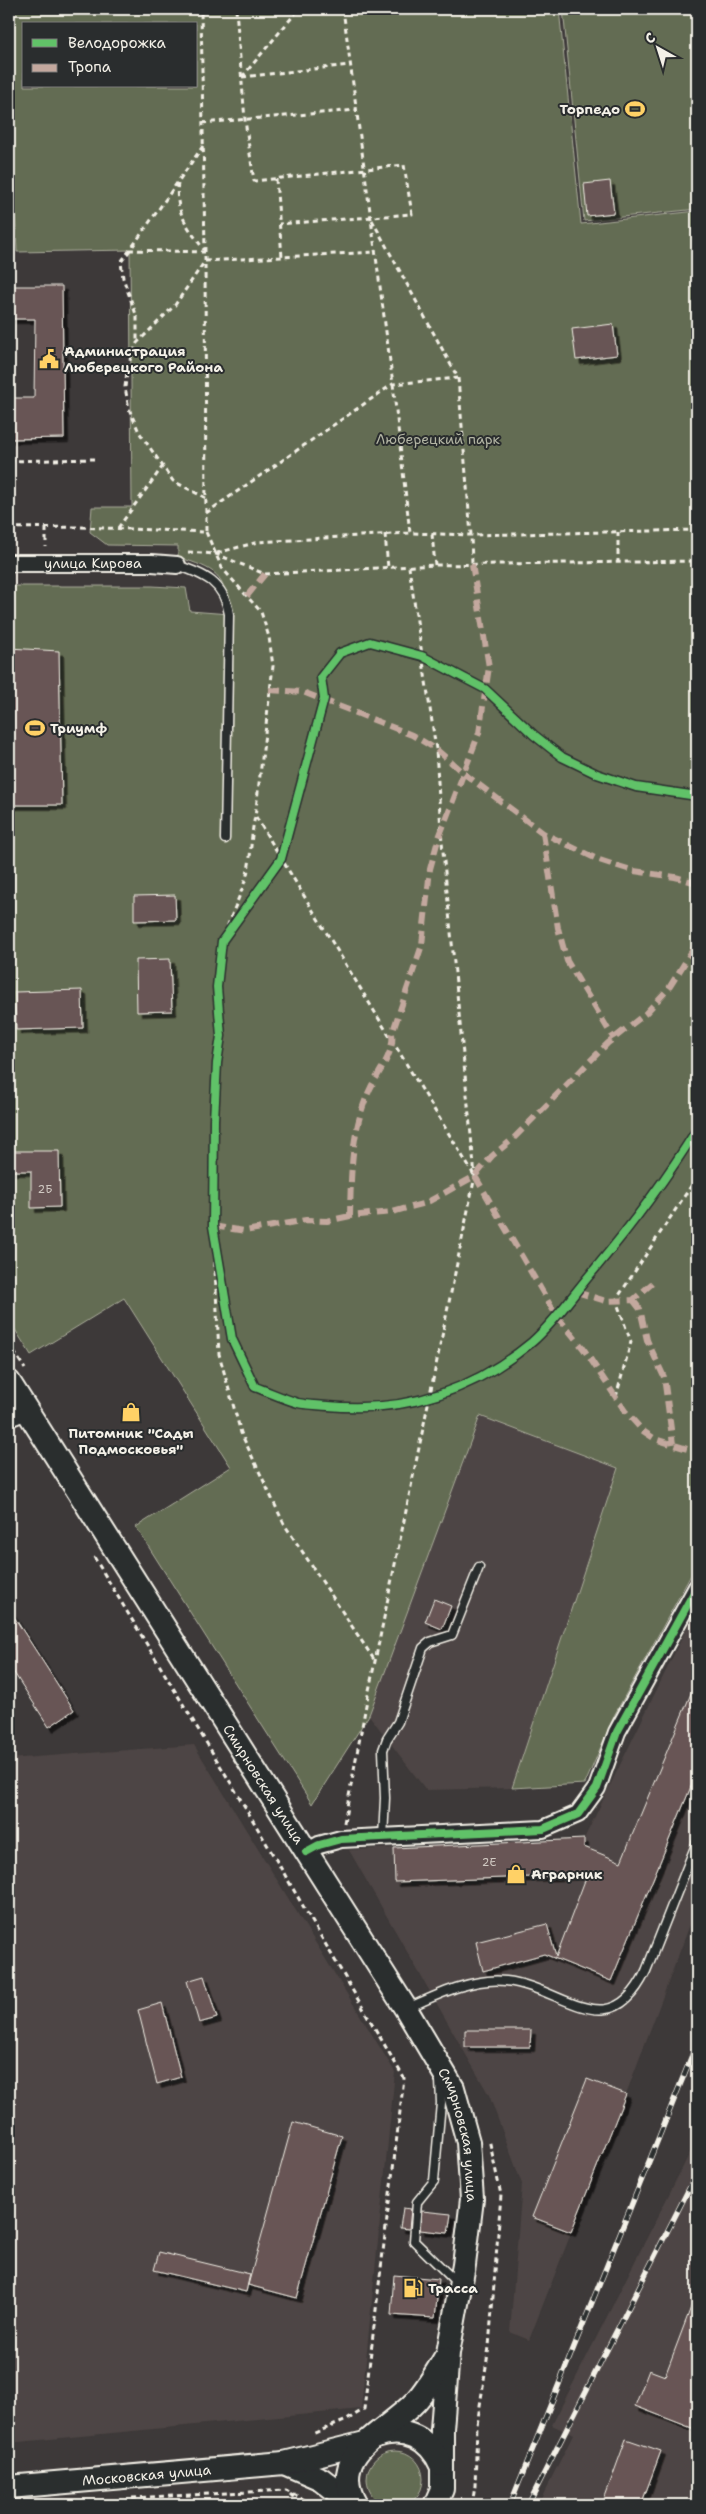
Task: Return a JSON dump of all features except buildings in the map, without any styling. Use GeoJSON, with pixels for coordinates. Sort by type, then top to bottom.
{"type":"FeatureCollection","features":[{"type":"Feature","properties":{"kind":"main road","name":"Смирновская улица"},"geometry":{"type":"LineString","coordinates":[[9,1382],[18,1414],[306,1852],[406,2009],[453,2088],[468,2142],[472,2199],[448,2353],[441,2465],[442,2489],[435,2505]]}},
{"type":"Feature","properties":{"kind":"main road","name":"Смирновская улица"},"geometry":{"type":"LineString","coordinates":[[355,2505],[348,2486],[351,2462],[371,2439],[416,2402],[448,2353]]}},
{"type":"Feature","properties":{"kind":"main road"},"geometry":{"type":"LineString","coordinates":[[371,2439],[399,2432],[420,2438],[433,2450],[441,2465]]}},
{"type":"Feature","properties":{"kind":"main road","name":"Московская улица"},"geometry":{"type":"LineString","coordinates":[[9,2487],[284,2464],[371,2439]]}},
{"type":"Feature","properties":{"kind":"main road","name":"Московская улица"},"geometry":{"type":"LineString","coordinates":[[284,2464],[321,2479],[355,2505]]}},
{"type":"Feature","properties":{"kind":"street","name":"улица Кирова"},"geometry":{"type":"LineString","coordinates":[[9,563],[152,563],[180,559]]}},
{"type":"Feature","properties":{"kind":"street"},"geometry":{"type":"LineString","coordinates":[[306,1852],[320,1844],[340,1838],[383,1838],[543,1829],[578,1814],[597,1788],[617,1732],[697,1587]]}},
{"type":"Feature","properties":{"kind":"lane"},"geometry":{"type":"LineString","coordinates":[[180,559],[220,589],[228,607],[226,839]]}},
{"type":"Feature","properties":{"kind":"lane"},"geometry":{"type":"LineString","coordinates":[[383,1838],[385,1798],[382,1764],[387,1739],[398,1722],[423,1648],[430,1642],[452,1635],[479,1567]]}},
{"type":"Feature","properties":{"kind":"lane"},"geometry":{"type":"LineString","coordinates":[[406,2009],[432,1997],[477,1983],[504,1981],[531,1985],[589,2010],[607,2010],[622,2004],[637,1990],[646,1971],[697,1842]]}},
{"type":"Feature","properties":{"kind":"lane"},"geometry":{"type":"LineString","coordinates":[[440,2065],[441,2104],[434,2181],[417,2202],[414,2241],[459,2285]]}},
{"type":"Feature","properties":{"kind":"path"},"geometry":{"type":"LineString","coordinates":[[201,9],[205,252],[206,532],[222,568],[261,612],[269,637],[273,666],[246,879],[222,941],[221,950]]}},
{"type":"Feature","properties":{"kind":"path"},"geometry":{"type":"LineString","coordinates":[[236,9],[245,120],[254,181],[404,165],[412,214],[279,224]]}},
{"type":"Feature","properties":{"kind":"path"},"geometry":{"type":"LineString","coordinates":[[242,77],[299,9]]}},
{"type":"Feature","properties":{"kind":"path"},"geometry":{"type":"LineString","coordinates":[[343,9],[393,384],[410,533]]}},
{"type":"Feature","properties":{"kind":"path"},"geometry":{"type":"LineString","coordinates":[[242,77],[350,64]]}},
{"type":"Feature","properties":{"kind":"path"},"geometry":{"type":"LineString","coordinates":[[202,123],[356,110]]}},
{"type":"Feature","properties":{"kind":"path"},"geometry":{"type":"LineString","coordinates":[[203,146],[121,262],[123,278],[137,317],[137,343],[128,365],[125,387],[128,409],[139,432],[173,481],[206,498]]}},
{"type":"Feature","properties":{"kind":"path"},"geometry":{"type":"LineString","coordinates":[[276,179],[282,256]]}},
{"type":"Feature","properties":{"kind":"path"},"geometry":{"type":"LineString","coordinates":[[179,181],[176,198],[184,222],[205,252]]}},
{"type":"Feature","properties":{"kind":"path"},"geometry":{"type":"LineString","coordinates":[[371,218],[458,378],[472,564]]}},
{"type":"Feature","properties":{"kind":"path"},"geometry":{"type":"LineString","coordinates":[[130,250],[205,252]]}},
{"type":"Feature","properties":{"kind":"path"},"geometry":{"type":"LineString","coordinates":[[205,261],[375,252]]}},
{"type":"Feature","properties":{"kind":"path"},"geometry":{"type":"LineString","coordinates":[[137,343],[175,305],[205,261]]}},
{"type":"Feature","properties":{"kind":"path"},"geometry":{"type":"LineString","coordinates":[[206,513],[393,384],[458,378]]}},
{"type":"Feature","properties":{"kind":"path"},"geometry":{"type":"LineString","coordinates":[[9,461],[94,459]]}},
{"type":"Feature","properties":{"kind":"path"},"geometry":{"type":"LineString","coordinates":[[118,528],[163,466]]}},
{"type":"Feature","properties":{"kind":"path"},"geometry":{"type":"LineString","coordinates":[[9,528],[118,528],[206,532]]}},
{"type":"Feature","properties":{"kind":"path"},"geometry":{"type":"LineString","coordinates":[[216,554],[258,542],[385,534],[410,533],[471,536],[697,530]]}},
{"type":"Feature","properties":{"kind":"path"},"geometry":{"type":"LineString","coordinates":[[618,532],[618,562]]}},
{"type":"Feature","properties":{"kind":"path"},"geometry":{"type":"LineString","coordinates":[[385,534],[388,568]]}},
{"type":"Feature","properties":{"kind":"path"},"geometry":{"type":"LineString","coordinates":[[432,534],[435,565]]}},
{"type":"Feature","properties":{"kind":"path"},"geometry":{"type":"LineString","coordinates":[[180,559],[197,551],[216,554],[265,574],[435,565],[697,561]]}},
{"type":"Feature","properties":{"kind":"path"},"geometry":{"type":"LineString","coordinates":[[340,1838],[353,1782],[375,1662],[433,1396],[475,1176],[442,841],[436,749],[409,567]]}},
{"type":"Feature","properties":{"kind":"path"},"geometry":{"type":"LineString","coordinates":[[414,654],[430,660]]}},
{"type":"Feature","properties":{"kind":"path"},"geometry":{"type":"LineString","coordinates":[[255,816],[283,855],[475,1176]]}},
{"type":"Feature","properties":{"kind":"path"},"geometry":{"type":"LineString","coordinates":[[276,866],[283,855]]}},
{"type":"Feature","properties":{"kind":"path"},"geometry":{"type":"LineString","coordinates":[[222,941],[244,911]]}},
{"type":"Feature","properties":{"kind":"path"},"geometry":{"type":"LineString","coordinates":[[616,1397],[631,1342],[616,1300],[697,1177]]}},
{"type":"Feature","properties":{"kind":"path"},"geometry":{"type":"LineString","coordinates":[[213,1222],[219,1354],[241,1433],[279,1516],[375,1662]]}},
{"type":"Feature","properties":{"kind":"path"},"geometry":{"type":"LineString","coordinates":[[213,1222],[226,1310]]}},
{"type":"Feature","properties":{"kind":"path"},"geometry":{"type":"LineString","coordinates":[[421,1399],[433,1396]]}},
{"type":"Feature","properties":{"kind":"path"},"geometry":{"type":"LineString","coordinates":[[89,1549],[238,1795],[404,2078],[364,2410],[348,2420],[303,2437]]}},
{"type":"Feature","properties":{"kind":"path"},"geometry":{"type":"LineString","coordinates":[[286,2490],[301,2505]]}},
{"type":"Feature","properties":{"kind":"path"},"geometry":{"type":"LineString","coordinates":[[127,2498],[286,2490],[314,2505]]}},
{"type":"Feature","properties":{"kind":"shaded area"},"geometry":{"type":"Polygon","coordinates":[[[480,1416],[618,1468],[512,1788],[426,1790],[369,1715],[480,1416]]]}},
{"type":"Feature","properties":{"kind":"shaded area"},"geometry":{"type":"Polygon","coordinates":[[[697,1607],[697,1906],[626,2094],[529,2340],[510,2332],[522,2184],[489,2095],[349,1850],[584,1839],[697,1607]]]}},
{"type":"Feature","properties":{"kind":"shaded area"},"geometry":{"type":"Polygon","coordinates":[[[194,1745],[395,2072],[361,2409],[9,2443],[9,1759],[194,1745]]]}},
{"type":"Feature","properties":{"kind":"shaded area"},"geometry":{"type":"Polygon","coordinates":[[[697,2139],[697,2505],[538,2505],[573,2435],[552,2425],[697,2139]]]}},
{"type":"Feature","properties":{"kind":"green space","name":"Люберецкий парк"},"geometry":{"type":"Polygon","coordinates":[[[9,9],[559,9],[581,224],[697,211],[697,1564],[615,1714],[585,1784],[512,1788],[618,1468],[480,1416],[369,1715],[312,1804],[136,1527],[231,1467],[124,1298],[31,1355],[9,1320],[9,586],[152,586],[186,588],[190,611],[229,614],[225,589],[221,581],[210,570],[178,557],[178,546],[107,545],[90,532],[92,507],[132,507],[130,250],[17,252],[9,82],[9,9]]]}},
{"type":"Feature","properties":{"kind":"green space","name":"Торпедо"},"geometry":{"type":"Polygon","coordinates":[[[563,9],[697,9],[697,209],[584,221],[563,9]]]}},
{"type":"Feature","properties":{"kind":"green space"},"geometry":{"type":"Polygon","coordinates":[[[389,2451],[401,2451],[411,2455],[419,2463],[423,2479],[419,2495],[411,2503],[401,2507],[389,2507],[379,2503],[371,2495],[367,2485],[367,2473],[371,2463],[379,2455],[389,2451]]]}},
{"type":"Feature","properties":{"kind":"railway"},"geometry":{"type":"LineString","coordinates":[[510,2505],[697,2043]]}},
{"type":"Feature","properties":{"kind":"railway"},"geometry":{"type":"LineString","coordinates":[[528,2505],[697,2173]]}},
{"type":"Feature","properties":{"kind":"marked path"},"geometry":{"type":"LineString","coordinates":[[472,564],[489,667],[479,733],[438,840],[430,869],[422,945],[392,1034],[389,1054],[371,1087],[359,1118],[353,1150],[350,1216],[392,1212],[426,1203],[475,1176],[492,1156],[513,1139],[608,1043],[645,1014],[669,988],[697,943]]}},
{"type":"Feature","properties":{"kind":"marked path"},"geometry":{"type":"LineString","coordinates":[[247,596],[265,574]]}},
{"type":"Feature","properties":{"kind":"marked path"},"geometry":{"type":"LineString","coordinates":[[269,690],[303,692],[412,735],[436,749],[462,772],[543,833],[599,860],[634,871],[675,877],[697,883]]}},
{"type":"Feature","properties":{"kind":"marked path"},"geometry":{"type":"LineString","coordinates":[[543,833],[558,928],[567,961],[614,1039]]}},
{"type":"Feature","properties":{"kind":"marked path"},"geometry":{"type":"LineString","coordinates":[[475,1176],[556,1315],[583,1348],[625,1411],[643,1431],[655,1439],[697,1452]]}},
{"type":"Feature","properties":{"kind":"marked path"},"geometry":{"type":"LineString","coordinates":[[213,1226],[245,1231],[306,1220],[327,1221],[350,1216]]}},
{"type":"Feature","properties":{"kind":"marked path"},"geometry":{"type":"LineString","coordinates":[[576,1292],[606,1301],[633,1300],[656,1280]]}},
{"type":"Feature","properties":{"kind":"marked path"},"geometry":{"type":"LineString","coordinates":[[633,1300],[640,1309],[647,1340],[664,1377],[673,1444]]}},
{"type":"Feature","properties":{"kind":"cycle path"},"geometry":{"type":"LineString","coordinates":[[697,796],[636,787],[597,774],[562,757],[534,735],[485,689],[422,656],[370,642],[340,653],[321,677],[324,699],[281,859],[222,941],[217,987],[221,1036],[217,1063],[214,1120],[213,1226],[232,1339],[255,1387],[301,1404],[356,1407],[384,1406],[436,1395],[462,1386],[486,1374],[532,1342],[556,1316],[635,1219],[661,1184],[697,1129]]}},
{"type":"Feature","properties":{"kind":"cycle path"},"geometry":{"type":"LineString","coordinates":[[306,1852],[319,1845],[341,1839],[543,1829],[578,1814],[597,1788],[617,1732],[697,1587]]}},
{"type":"Feature","properties":{"kind":"place","name":"Торпедо"},"geometry":{"type":"Point","coordinates":[635,109]}},
{"type":"Feature","properties":{"kind":"place","name":"Администрация Люберецкого Района"},"geometry":{"type":"Point","coordinates":[49,359]}},
{"type":"Feature","properties":{"kind":"place","name":"Триумф"},"geometry":{"type":"Point","coordinates":[35,728]}},
{"type":"Feature","properties":{"kind":"place","name":"Питомник \"Сады Подмосковья\""},"geometry":{"type":"Point","coordinates":[131,1412]}},
{"type":"Feature","properties":{"kind":"place","name":"Аграрник"},"geometry":{"type":"Point","coordinates":[516,1874]}},
{"type":"Feature","properties":{"kind":"place","name":"Трасса"},"geometry":{"type":"Point","coordinates":[413,2288]}}]}
